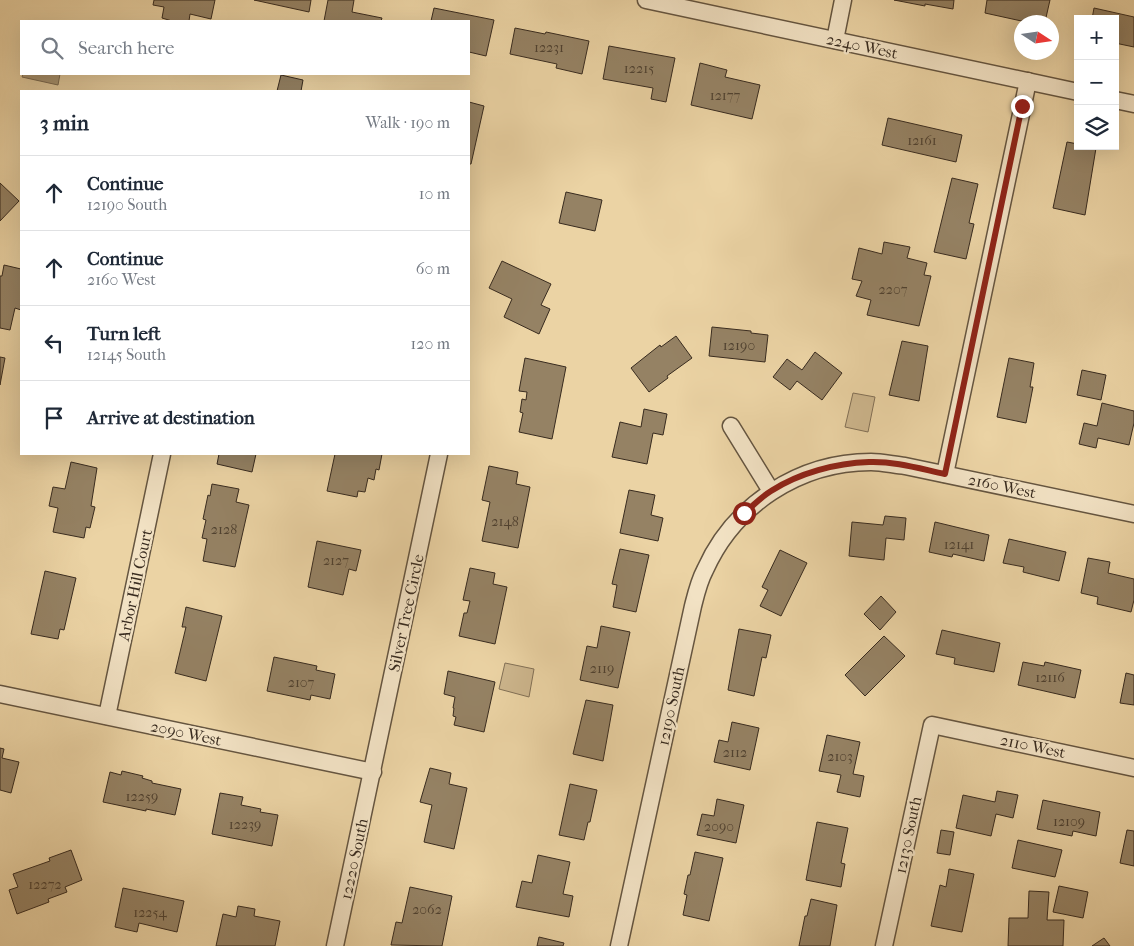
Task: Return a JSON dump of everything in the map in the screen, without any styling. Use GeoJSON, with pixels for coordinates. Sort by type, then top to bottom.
{"type":"FeatureCollection","features":[{"type":"Feature","properties":{"kind":"street","name":"2240 West"},"geometry":{"type":"LineString","coordinates":[[646,0],[1074,91]]}},
{"type":"Feature","properties":{"kind":"street"},"geometry":{"type":"LineString","coordinates":[[835,40],[843,0]]}},
{"type":"Feature","properties":{"kind":"street"},"geometry":{"type":"LineString","coordinates":[[945,474],[1028,82]]}},
{"type":"Feature","properties":{"kind":"street"},"geometry":{"type":"LineString","coordinates":[[1119,101],[1134,104]]}},
{"type":"Feature","properties":{"kind":"street"},"geometry":{"type":"LineString","coordinates":[[730,426],[771,491]]}},
{"type":"Feature","properties":{"kind":"street","name":"Arbor Hill Court"},"geometry":{"type":"LineString","coordinates":[[107,716],[162,455]]}},
{"type":"Feature","properties":{"kind":"street","name":"Silver Tree Circle"},"geometry":{"type":"LineString","coordinates":[[373,772],[439,455]]}},
{"type":"Feature","properties":{"kind":"street","name":"2160 West"},"geometry":{"type":"LineString","coordinates":[[771,491],[803,475],[837,466],[871,462],[905,466],[1134,514]]}},
{"type":"Feature","properties":{"kind":"street","name":"12190 South"},"geometry":{"type":"LineString","coordinates":[[620,946],[698,588],[704,570],[721,540],[744,513],[771,491]]}},
{"type":"Feature","properties":{"kind":"street","name":"2090 West"},"geometry":{"type":"LineString","coordinates":[[0,694],[373,772]]}},
{"type":"Feature","properties":{"kind":"street","name":"2110 West"},"geometry":{"type":"LineString","coordinates":[[932,725],[1134,768]]}},
{"type":"Feature","properties":{"kind":"street","name":"12130 South"},"geometry":{"type":"LineString","coordinates":[[884,946],[932,725]]}},
{"type":"Feature","properties":{"kind":"street","name":"12220 South"},"geometry":{"type":"LineString","coordinates":[[335,946],[373,772]]}},
{"type":"Feature","properties":{"kind":"shaded area"},"geometry":{"type":"Polygon","coordinates":[[[23,75],[60,75],[58,85],[22,77],[23,75]]]}},
{"type":"Feature","properties":{"kind":"shaded area"},"geometry":{"type":"Polygon","coordinates":[[[853,393],[875,397],[868,432],[845,427],[853,393]]]}},
{"type":"Feature","properties":{"kind":"shaded area"},"geometry":{"type":"Polygon","coordinates":[[[505,663],[534,669],[529,697],[499,689],[505,663]]]}},
{"type":"Feature","properties":{"kind":"building"},"geometry":{"type":"Polygon","coordinates":[[[154,0],[215,0],[211,19],[190,14],[189,20],[169,20],[162,18],[164,7],[153,5],[154,0]]]}},
{"type":"Feature","properties":{"kind":"building"},"geometry":{"type":"Polygon","coordinates":[[[254,0],[311,0],[309,12],[254,0]]]}},
{"type":"Feature","properties":{"kind":"building"},"geometry":{"type":"Polygon","coordinates":[[[328,0],[354,0],[352,12],[382,18],[381,20],[324,20],[328,0]]]}},
{"type":"Feature","properties":{"kind":"building"},"geometry":{"type":"Polygon","coordinates":[[[894,0],[954,0],[953,9],[894,0]]]}},
{"type":"Feature","properties":{"kind":"building"},"geometry":{"type":"Polygon","coordinates":[[[987,0],[1050,0],[1047,15],[1014,15],[1014,19],[985,13],[987,0]]]}},
{"type":"Feature","properties":{"kind":"building"},"geometry":{"type":"Polygon","coordinates":[[[434,8],[494,20],[486,56],[470,52],[470,20],[431,20],[434,8]]]}},
{"type":"Feature","properties":{"kind":"building"},"geometry":{"type":"Polygon","coordinates":[[[1094,8],[1134,17],[1134,47],[1119,44],[1119,15],[1093,15],[1094,8]]]}},
{"type":"Feature","properties":{"kind":"building"},"geometry":{"type":"Polygon","coordinates":[[[515,28],[589,41],[582,74],[556,68],[557,64],[510,54],[515,28]]]}},
{"type":"Feature","properties":{"kind":"building"},"geometry":{"type":"Polygon","coordinates":[[[609,46],[675,58],[666,102],[651,99],[653,88],[603,79],[609,46]]]}},
{"type":"Feature","properties":{"kind":"building"},"geometry":{"type":"Polygon","coordinates":[[[700,63],[727,70],[725,77],[760,85],[752,119],[691,105],[700,63]]]}},
{"type":"Feature","properties":{"kind":"building"},"geometry":{"type":"Polygon","coordinates":[[[281,75],[303,80],[301,90],[277,90],[281,75]]]}},
{"type":"Feature","properties":{"kind":"building"},"geometry":{"type":"Polygon","coordinates":[[[470,102],[484,106],[470,164],[470,102]]]}},
{"type":"Feature","properties":{"kind":"building"},"geometry":{"type":"Polygon","coordinates":[[[888,118],[962,135],[956,162],[882,145],[888,118]]]}},
{"type":"Feature","properties":{"kind":"building"},"geometry":{"type":"Polygon","coordinates":[[[1067,142],[1074,143],[1074,150],[1096,150],[1085,215],[1053,208],[1067,142]]]}},
{"type":"Feature","properties":{"kind":"building"},"geometry":{"type":"Polygon","coordinates":[[[952,178],[978,184],[969,223],[974,224],[966,259],[934,252],[952,178]]]}},
{"type":"Feature","properties":{"kind":"building"},"geometry":{"type":"Polygon","coordinates":[[[0,183],[19,201],[0,221],[0,183]]]}},
{"type":"Feature","properties":{"kind":"building"},"geometry":{"type":"Polygon","coordinates":[[[566,192],[602,200],[595,231],[559,223],[566,192]]]}},
{"type":"Feature","properties":{"kind":"building"},"geometry":{"type":"Polygon","coordinates":[[[884,242],[910,247],[907,258],[927,263],[924,275],[931,276],[919,326],[867,315],[871,300],[856,296],[862,281],[852,279],[859,248],[882,254],[884,242]]]}},
{"type":"Feature","properties":{"kind":"building"},"geometry":{"type":"Polygon","coordinates":[[[502,261],[551,284],[541,305],[550,309],[539,334],[504,317],[512,299],[489,288],[502,261]]]}},
{"type":"Feature","properties":{"kind":"building"},"geometry":{"type":"Polygon","coordinates":[[[4,265],[20,269],[20,310],[15,308],[10,330],[0,328],[0,276],[2,276],[4,265]]]}},
{"type":"Feature","properties":{"kind":"building"},"geometry":{"type":"Polygon","coordinates":[[[712,327],[751,331],[751,333],[768,335],[765,362],[709,356],[712,327]]]}},
{"type":"Feature","properties":{"kind":"building"},"geometry":{"type":"Polygon","coordinates":[[[676,336],[692,358],[649,392],[631,368],[660,345],[661,347],[676,336]]]}},
{"type":"Feature","properties":{"kind":"building"},"geometry":{"type":"Polygon","coordinates":[[[902,341],[928,346],[919,401],[889,395],[902,341]]]}},
{"type":"Feature","properties":{"kind":"building"},"geometry":{"type":"Polygon","coordinates":[[[815,352],[842,373],[822,400],[797,381],[790,390],[773,377],[787,359],[802,370],[815,352]]]}},
{"type":"Feature","properties":{"kind":"building"},"geometry":{"type":"Polygon","coordinates":[[[0,357],[5,358],[0,385],[0,357]]]}},
{"type":"Feature","properties":{"kind":"building"},"geometry":{"type":"Polygon","coordinates":[[[525,358],[566,367],[552,439],[519,432],[523,413],[520,412],[522,399],[526,400],[527,392],[519,391],[525,358]]]}},
{"type":"Feature","properties":{"kind":"building"},"geometry":{"type":"Polygon","coordinates":[[[1009,358],[1034,363],[1030,387],[1033,387],[1026,423],[997,417],[1009,358]]]}},
{"type":"Feature","properties":{"kind":"building"},"geometry":{"type":"Polygon","coordinates":[[[1082,370],[1106,375],[1101,400],[1077,395],[1082,370]]]}},
{"type":"Feature","properties":{"kind":"building"},"geometry":{"type":"Polygon","coordinates":[[[1102,403],[1134,411],[1134,423],[1129,445],[1098,438],[1096,448],[1079,444],[1084,423],[1097,426],[1102,403]]]}},
{"type":"Feature","properties":{"kind":"building"},"geometry":{"type":"Polygon","coordinates":[[[644,409],[667,414],[663,435],[653,433],[647,464],[612,457],[620,422],[641,427],[644,409]]]}},
{"type":"Feature","properties":{"kind":"building"},"geometry":{"type":"Polygon","coordinates":[[[219,455],[256,455],[252,472],[217,464],[219,455]]]}},
{"type":"Feature","properties":{"kind":"building"},"geometry":{"type":"Polygon","coordinates":[[[335,455],[382,455],[379,470],[376,469],[374,480],[368,478],[365,492],[358,491],[357,497],[327,491],[335,455]]]}},
{"type":"Feature","properties":{"kind":"building"},"geometry":{"type":"Polygon","coordinates":[[[71,462],[97,468],[91,506],[95,507],[90,528],[86,527],[84,538],[53,532],[58,508],[49,506],[53,487],[65,489],[71,462]]]}},
{"type":"Feature","properties":{"kind":"building"},"geometry":{"type":"Polygon","coordinates":[[[489,466],[518,472],[516,484],[530,487],[518,548],[482,541],[490,502],[482,500],[489,466]]]}},
{"type":"Feature","properties":{"kind":"building"},"geometry":{"type":"Polygon","coordinates":[[[212,484],[239,489],[236,502],[249,505],[235,567],[203,561],[207,539],[202,538],[206,520],[203,519],[212,484]]]}},
{"type":"Feature","properties":{"kind":"building"},"geometry":{"type":"Polygon","coordinates":[[[629,490],[655,495],[651,515],[663,518],[658,541],[620,533],[629,490]]]}},
{"type":"Feature","properties":{"kind":"building"},"geometry":{"type":"Polygon","coordinates":[[[885,516],[906,518],[904,540],[886,538],[884,560],[849,556],[852,522],[883,525],[885,516]]]}},
{"type":"Feature","properties":{"kind":"building"},"geometry":{"type":"Polygon","coordinates":[[[935,522],[989,535],[984,561],[953,554],[952,557],[929,552],[935,522]]]}},
{"type":"Feature","properties":{"kind":"building"},"geometry":{"type":"Polygon","coordinates":[[[1009,539],[1066,552],[1059,581],[1023,572],[1024,567],[1003,563],[1009,539]]]}},
{"type":"Feature","properties":{"kind":"building"},"geometry":{"type":"Polygon","coordinates":[[[317,541],[361,550],[356,571],[349,569],[343,595],[308,587],[317,541]]]}},
{"type":"Feature","properties":{"kind":"building"},"geometry":{"type":"Polygon","coordinates":[[[620,549],[649,555],[636,612],[613,607],[617,585],[612,584],[620,549]]]}},
{"type":"Feature","properties":{"kind":"building"},"geometry":{"type":"Polygon","coordinates":[[[780,550],[807,563],[781,616],[760,606],[768,590],[762,587],[780,550]]]}},
{"type":"Feature","properties":{"kind":"building"},"geometry":{"type":"Polygon","coordinates":[[[1088,558],[1110,562],[1108,573],[1134,579],[1134,600],[1131,612],[1097,604],[1098,597],[1081,593],[1088,558]]]}},
{"type":"Feature","properties":{"kind":"building"},"geometry":{"type":"Polygon","coordinates":[[[470,568],[495,573],[493,584],[507,587],[495,644],[459,636],[464,613],[467,613],[470,601],[463,600],[470,568]]]}},
{"type":"Feature","properties":{"kind":"building"},"geometry":{"type":"Polygon","coordinates":[[[45,571],[76,578],[64,630],[60,629],[58,639],[31,634],[45,571]]]}},
{"type":"Feature","properties":{"kind":"building"},"geometry":{"type":"Polygon","coordinates":[[[881,596],[896,612],[880,630],[864,614],[881,596]]]}},
{"type":"Feature","properties":{"kind":"building"},"geometry":{"type":"Polygon","coordinates":[[[186,607],[222,616],[206,681],[175,673],[186,627],[182,627],[186,607]]]}},
{"type":"Feature","properties":{"kind":"building"},"geometry":{"type":"Polygon","coordinates":[[[601,626],[630,632],[618,688],[580,680],[587,646],[597,648],[601,626]]]}},
{"type":"Feature","properties":{"kind":"building"},"geometry":{"type":"Polygon","coordinates":[[[739,629],[771,635],[766,658],[762,657],[754,696],[728,690],[739,629]]]}},
{"type":"Feature","properties":{"kind":"building"},"geometry":{"type":"Polygon","coordinates":[[[942,630],[1000,643],[994,672],[954,664],[955,658],[936,654],[942,630]]]}},
{"type":"Feature","properties":{"kind":"building"},"geometry":{"type":"Polygon","coordinates":[[[884,636],[905,656],[865,696],[845,675],[884,636]]]}},
{"type":"Feature","properties":{"kind":"building"},"geometry":{"type":"Polygon","coordinates":[[[274,657],[317,666],[316,670],[335,674],[330,699],[311,695],[310,700],[267,691],[274,657]]]}},
{"type":"Feature","properties":{"kind":"building"},"geometry":{"type":"Polygon","coordinates":[[[1023,662],[1044,666],[1045,662],[1081,670],[1075,698],[1018,685],[1023,662]]]}},
{"type":"Feature","properties":{"kind":"building"},"geometry":{"type":"Polygon","coordinates":[[[448,671],[495,682],[484,732],[454,725],[456,717],[453,716],[455,697],[444,694],[448,671]]]}},
{"type":"Feature","properties":{"kind":"building"},"geometry":{"type":"Polygon","coordinates":[[[1126,673],[1134,675],[1134,705],[1120,703],[1126,673]]]}},
{"type":"Feature","properties":{"kind":"building"},"geometry":{"type":"Polygon","coordinates":[[[586,700],[613,705],[603,761],[573,754],[586,700]]]}},
{"type":"Feature","properties":{"kind":"building"},"geometry":{"type":"Polygon","coordinates":[[[732,722],[759,728],[750,770],[714,762],[719,740],[728,742],[732,722]]]}},
{"type":"Feature","properties":{"kind":"building"},"geometry":{"type":"Polygon","coordinates":[[[827,735],[860,742],[853,774],[864,776],[860,797],[837,792],[841,775],[819,771],[827,735]]]}},
{"type":"Feature","properties":{"kind":"building"},"geometry":{"type":"Polygon","coordinates":[[[0,748],[4,749],[2,758],[19,762],[11,793],[0,790],[0,748]]]}},
{"type":"Feature","properties":{"kind":"building"},"geometry":{"type":"Polygon","coordinates":[[[430,768],[451,773],[449,784],[467,788],[454,849],[424,842],[432,805],[420,802],[430,768]]]}},
{"type":"Feature","properties":{"kind":"building"},"geometry":{"type":"Polygon","coordinates":[[[122,771],[143,776],[142,778],[152,781],[152,783],[181,789],[175,815],[103,802],[110,772],[121,775],[122,771]]]}},
{"type":"Feature","properties":{"kind":"building"},"geometry":{"type":"Polygon","coordinates":[[[570,784],[597,790],[584,840],[559,835],[570,784]]]}},
{"type":"Feature","properties":{"kind":"building"},"geometry":{"type":"Polygon","coordinates":[[[997,791],[1018,795],[1013,818],[996,814],[991,836],[956,828],[963,795],[995,802],[997,791]]]}},
{"type":"Feature","properties":{"kind":"building"},"geometry":{"type":"Polygon","coordinates":[[[220,793],[243,797],[241,805],[261,809],[260,812],[278,815],[272,846],[212,834],[220,793]]]}},
{"type":"Feature","properties":{"kind":"building"},"geometry":{"type":"Polygon","coordinates":[[[717,799],[744,805],[736,843],[697,835],[702,814],[714,816],[717,799]]]}},
{"type":"Feature","properties":{"kind":"building"},"geometry":{"type":"Polygon","coordinates":[[[1043,800],[1100,812],[1096,836],[1073,831],[1072,836],[1037,829],[1043,800]]]}},
{"type":"Feature","properties":{"kind":"building"},"geometry":{"type":"Polygon","coordinates":[[[817,822],[848,828],[841,863],[845,864],[841,887],[806,880],[817,822]]]}},
{"type":"Feature","properties":{"kind":"building"},"geometry":{"type":"Polygon","coordinates":[[[941,830],[954,832],[950,855],[937,853],[941,830]]]}},
{"type":"Feature","properties":{"kind":"building"},"geometry":{"type":"Polygon","coordinates":[[[1127,830],[1134,831],[1134,866],[1120,863],[1127,830]]]}},
{"type":"Feature","properties":{"kind":"building"},"geometry":{"type":"Polygon","coordinates":[[[1018,840],[1062,850],[1055,877],[1012,868],[1018,840]]]}},
{"type":"Feature","properties":{"kind":"building"},"geometry":{"type":"Polygon","coordinates":[[[71,850],[82,880],[65,887],[67,892],[48,899],[49,902],[17,914],[9,890],[18,887],[13,874],[50,861],[49,858],[71,850]]]}},
{"type":"Feature","properties":{"kind":"building"},"geometry":{"type":"Polygon","coordinates":[[[695,852],[723,858],[709,921],[683,915],[687,895],[684,894],[695,852]]]}},
{"type":"Feature","properties":{"kind":"building"},"geometry":{"type":"Polygon","coordinates":[[[538,855],[570,862],[563,894],[573,896],[569,917],[516,907],[522,881],[532,883],[538,855]]]}},
{"type":"Feature","properties":{"kind":"building"},"geometry":{"type":"Polygon","coordinates":[[[949,869],[974,874],[962,932],[931,926],[940,885],[946,887],[949,869]]]}},
{"type":"Feature","properties":{"kind":"building"},"geometry":{"type":"Polygon","coordinates":[[[1059,886],[1088,892],[1083,918],[1053,912],[1059,886]]]}},
{"type":"Feature","properties":{"kind":"building"},"geometry":{"type":"Polygon","coordinates":[[[410,887],[452,896],[442,946],[391,945],[396,922],[402,923],[410,887]]]}},
{"type":"Feature","properties":{"kind":"building"},"geometry":{"type":"Polygon","coordinates":[[[123,888],[184,901],[177,932],[139,923],[137,932],[115,927],[123,888]]]}},
{"type":"Feature","properties":{"kind":"building"},"geometry":{"type":"Polygon","coordinates":[[[1029,891],[1049,892],[1047,920],[1064,920],[1063,946],[1008,946],[1009,918],[1028,918],[1029,891]]]}},
{"type":"Feature","properties":{"kind":"building"},"geometry":{"type":"Polygon","coordinates":[[[811,899],[837,905],[830,946],[799,946],[805,916],[807,916],[811,899]]]}},
{"type":"Feature","properties":{"kind":"building"},"geometry":{"type":"Polygon","coordinates":[[[238,906],[255,909],[254,916],[280,921],[275,946],[216,946],[223,914],[236,917],[238,906]]]}},
{"type":"Feature","properties":{"kind":"building"},"geometry":{"type":"Polygon","coordinates":[[[539,937],[564,943],[563,946],[537,946],[539,937]]]}},
{"type":"Feature","properties":{"kind":"building"},"geometry":{"type":"Polygon","coordinates":[[[1104,938],[1110,946],[1092,946],[1104,938]]]}},
{"type":"Feature","properties":{"kind":"route"},"geometry":{"type":"LineString","coordinates":[[744,513],[771,491],[803,475],[837,466],[871,462],[945,474],[1022,106]]}}]}
